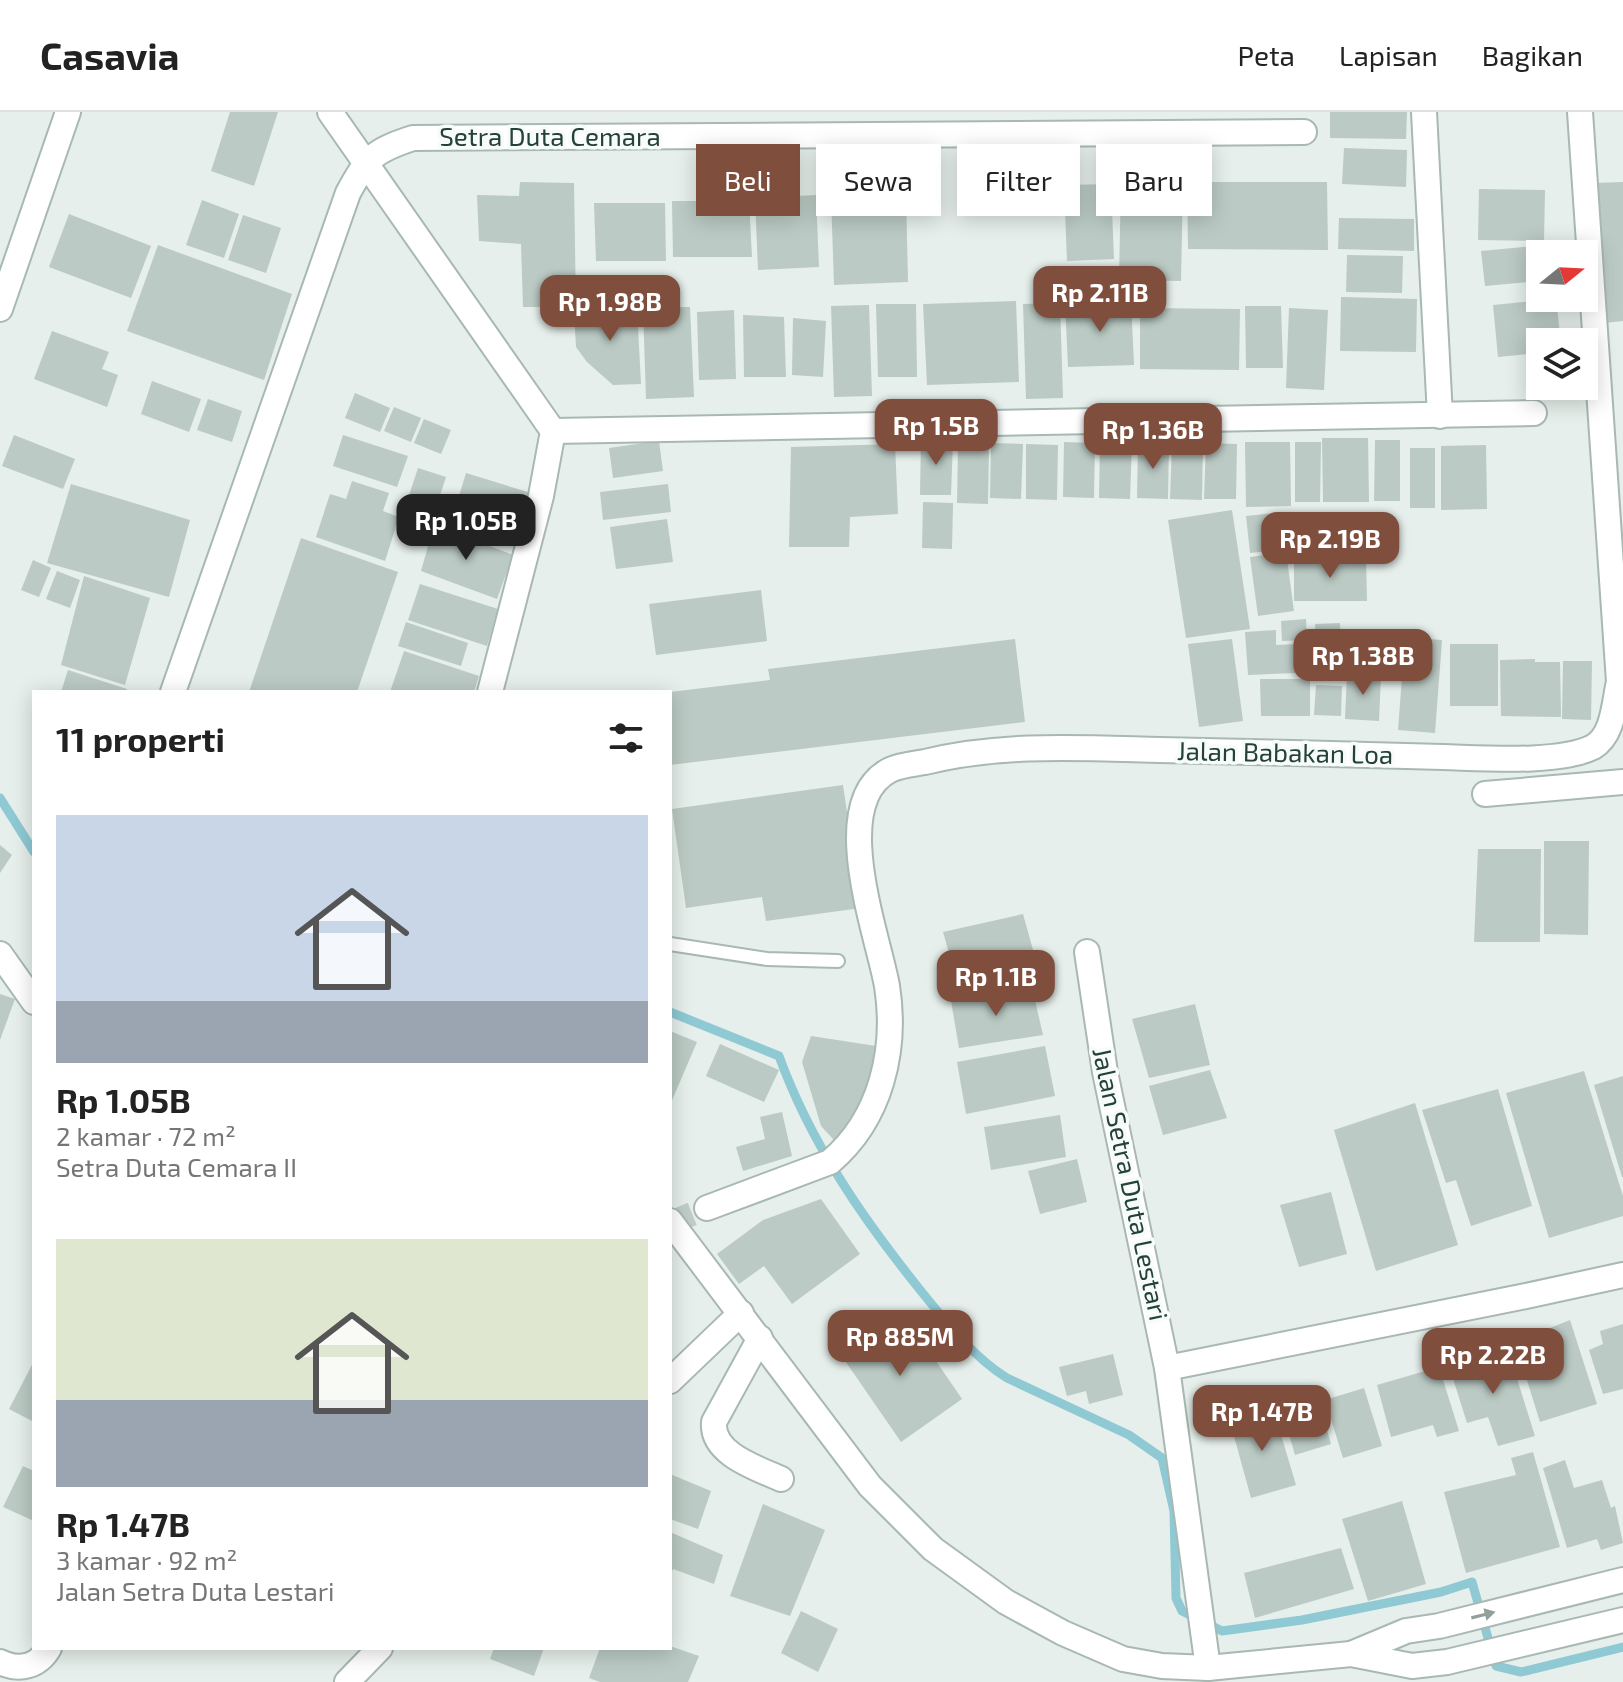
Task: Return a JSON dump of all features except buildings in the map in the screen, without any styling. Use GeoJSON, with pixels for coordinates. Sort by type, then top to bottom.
{"type":"FeatureCollection","features":[{"type":"Feature","properties":{"kind":"street"},"geometry":{"type":"LineString","coordinates":[[0,309],[68,112]]}},
{"type":"Feature","properties":{"kind":"street"},"geometry":{"type":"LineString","coordinates":[[330,112],[553,431],[541,496],[491,690]]}},
{"type":"Feature","properties":{"kind":"street"},"geometry":{"type":"LineString","coordinates":[[1424,112],[1440,416]]}},
{"type":"Feature","properties":{"kind":"street","name":"Jalan Babakan Loa"},"geometry":{"type":"LineString","coordinates":[[707,1208],[830,1162],[847,1148],[873,1107],[887,1068],[887,988],[864,886],[859,832],[861,812],[868,793],[878,779],[891,770],[961,753],[1050,748],[1493,758],[1573,754],[1596,745],[1609,729],[1619,682],[1580,112]]}},
{"type":"Feature","properties":{"kind":"street","name":"Setra Duta Cemara"},"geometry":{"type":"LineString","coordinates":[[366,161],[393,145],[413,138],[1304,132]]}},
{"type":"Feature","properties":{"kind":"street"},"geometry":{"type":"LineString","coordinates":[[174,690],[348,193],[366,161]]}},
{"type":"Feature","properties":{"kind":"street"},"geometry":{"type":"LineString","coordinates":[[553,431],[1534,413]]}},
{"type":"Feature","properties":{"kind":"street"},"geometry":{"type":"LineString","coordinates":[[1485,794],[1623,782]]}},
{"type":"Feature","properties":{"kind":"street","name":"Jalan Setra Duta Lestari"},"geometry":{"type":"LineString","coordinates":[[1087,952],[1105,1072],[1167,1368],[1208,1668]]}},
{"type":"Feature","properties":{"kind":"street"},"geometry":{"type":"LineString","coordinates":[[0,954],[32,999]]}},
{"type":"Feature","properties":{"kind":"street"},"geometry":{"type":"LineString","coordinates":[[672,1224],[870,1486],[933,1549],[1006,1602],[1063,1633],[1123,1659],[1162,1666],[1208,1668],[1351,1654],[1406,1631],[1439,1626],[1623,1580]]}},
{"type":"Feature","properties":{"kind":"street"},"geometry":{"type":"LineString","coordinates":[[1167,1368],[1623,1275]]}},
{"type":"Feature","properties":{"kind":"street"},"geometry":{"type":"LineString","coordinates":[[672,1379],[741,1313]]}},
{"type":"Feature","properties":{"kind":"street"},"geometry":{"type":"LineString","coordinates":[[760,1338],[714,1422],[713,1432],[723,1449],[781,1479]]}},
{"type":"Feature","properties":{"kind":"street"},"geometry":{"type":"LineString","coordinates":[[1351,1654],[1414,1674],[1449,1672],[1623,1620]]}},
{"type":"Feature","properties":{"kind":"street"},"geometry":{"type":"LineString","coordinates":[[1439,1626],[1449,1672]]}},
{"type":"Feature","properties":{"kind":"street"},"geometry":{"type":"LineString","coordinates":[[1406,1631],[1414,1674]]}},
{"type":"Feature","properties":{"kind":"street"},"geometry":{"type":"LineString","coordinates":[[0,1662],[9,1666],[30,1666],[47,1650]]}},
{"type":"Feature","properties":{"kind":"street"},"geometry":{"type":"LineString","coordinates":[[347,1682],[378,1650]]}},
{"type":"Feature","properties":{"kind":"lane"},"geometry":{"type":"LineString","coordinates":[[672,944],[767,959],[838,961]]}},
{"type":"Feature","properties":{"kind":"waterway"},"geometry":{"type":"LineString","coordinates":[[0,798],[32,849]]}},
{"type":"Feature","properties":{"kind":"waterway"},"geometry":{"type":"LineString","coordinates":[[672,1013],[779,1056],[807,1120],[840,1180],[900,1264],[961,1339],[983,1360],[1007,1378],[1129,1435],[1162,1458],[1174,1511],[1176,1598],[1182,1611],[1222,1631],[1302,1620],[1441,1592],[1472,1582],[1496,1666],[1521,1672],[1623,1647]]}},
{"type":"Feature","properties":{"kind":"tunnel"},"geometry":{"type":"LineString","coordinates":[[672,1222],[707,1208]]}}]}
